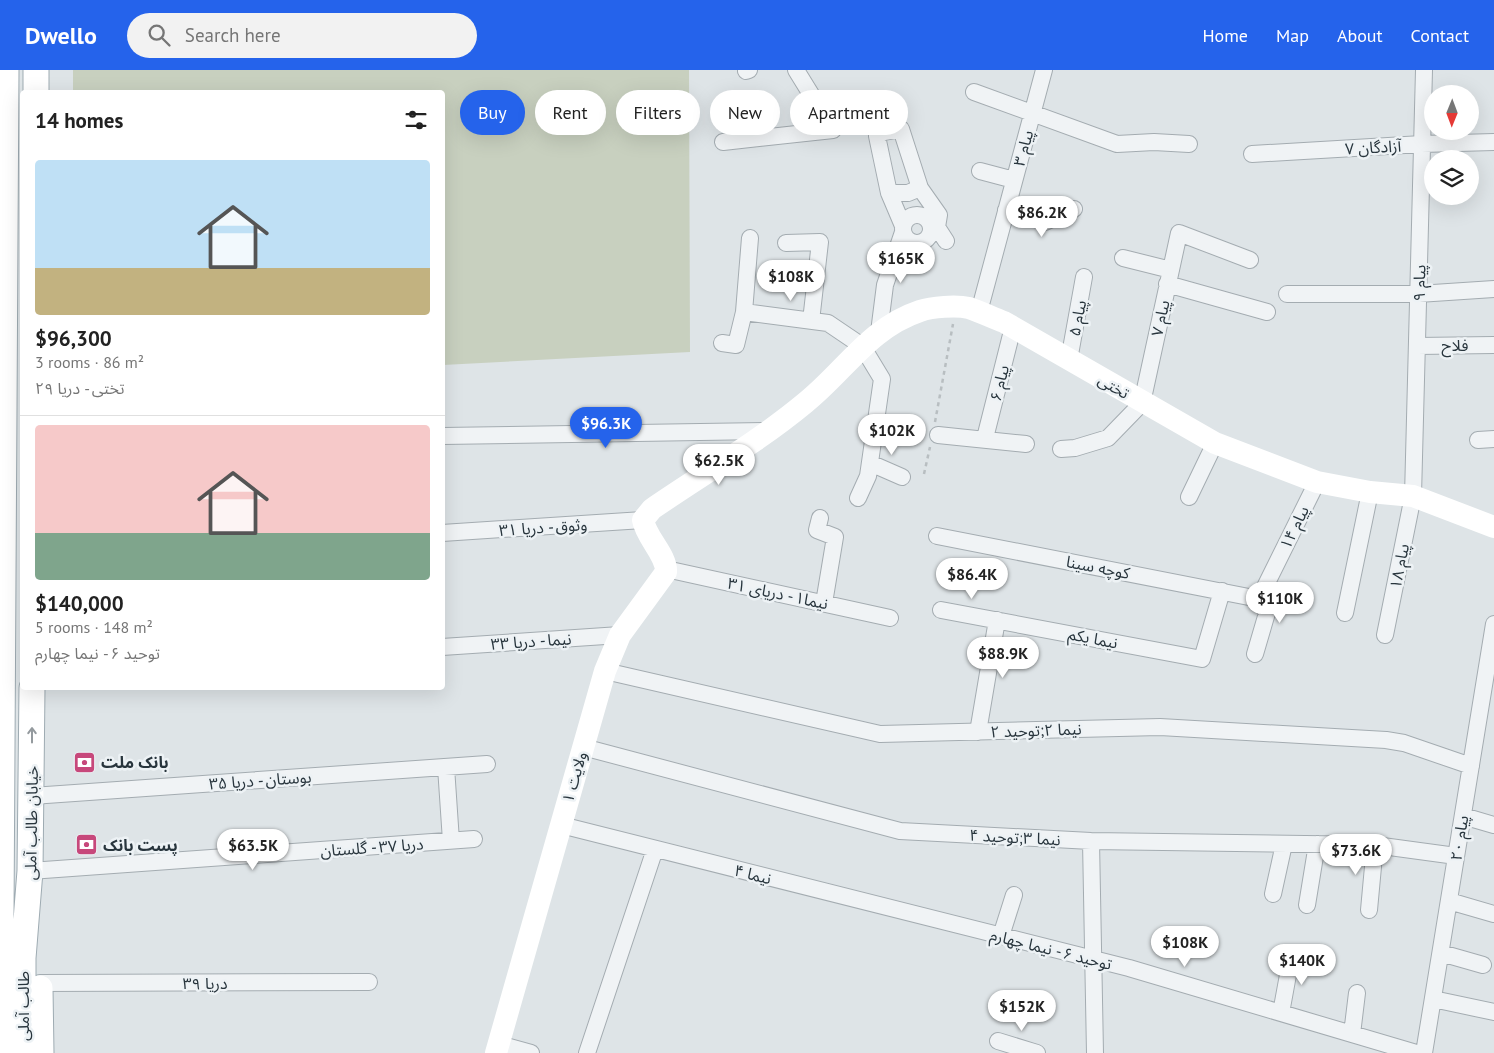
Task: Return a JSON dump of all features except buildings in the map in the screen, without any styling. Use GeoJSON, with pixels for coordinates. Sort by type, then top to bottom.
{"type":"FeatureCollection","features":[{"type":"Feature","properties":{"kind":"main road","name":"خیابان طالب آملی"},"geometry":{"type":"LineString","coordinates":[[6,70],[3,122],[3,191],[13,266],[13,325],[2,389],[1,916],[13,962]]}},
{"type":"Feature","properties":{"kind":"main road"},"geometry":{"type":"LineString","coordinates":[[36,70],[36,90]]}},
{"type":"Feature","properties":{"kind":"main road","name":"خیابان طالب آملی"},"geometry":{"type":"LineString","coordinates":[[13,962],[27,912],[30,871],[32,690]]}},
{"type":"Feature","properties":{"kind":"main road"},"geometry":{"type":"LineString","coordinates":[[27,912],[36,949],[40,983],[41,1053]]}},
{"type":"Feature","properties":{"kind":"main road","name":"طالب آملی"},"geometry":{"type":"LineString","coordinates":[[4,1053],[13,962]]}},
{"type":"Feature","properties":{"kind":"main road","name":"طالب آملی"},"geometry":{"type":"LineString","coordinates":[[13,962],[23,1053]]}},
{"type":"Feature","properties":{"kind":"street"},"geometry":{"type":"LineString","coordinates":[[723,142],[833,130],[796,70]]}},
{"type":"Feature","properties":{"kind":"street","name":"پيام ۳"},"geometry":{"type":"LineString","coordinates":[[979,312],[1044,70]]}},
{"type":"Feature","properties":{"kind":"street","name":"پیام ۹"},"geometry":{"type":"LineString","coordinates":[[1413,496],[1424,70]]}},
{"type":"Feature","properties":{"kind":"street"},"geometry":{"type":"LineString","coordinates":[[974,92],[1117,144],[1154,142],[1189,144]]}},
{"type":"Feature","properties":{"kind":"street"},"geometry":{"type":"LineString","coordinates":[[879,332],[885,285],[903,229],[906,219],[916,214],[927,218],[938,232],[939,215],[920,188],[901,129],[884,132],[877,136],[888,193],[903,229]]}},
{"type":"Feature","properties":{"kind":"street","name":"آزادگان ۷"},"geometry":{"type":"LineString","coordinates":[[1252,154],[1422,144],[1494,142]]}},
{"type":"Feature","properties":{"kind":"street"},"geometry":{"type":"LineString","coordinates":[[882,162],[894,154],[908,153]]}},
{"type":"Feature","properties":{"kind":"street"},"geometry":{"type":"LineString","coordinates":[[980,171],[1014,180]]}},
{"type":"Feature","properties":{"kind":"street"},"geometry":{"type":"LineString","coordinates":[[888,193],[908,193],[920,188]]}},
{"type":"Feature","properties":{"kind":"street"},"geometry":{"type":"LineString","coordinates":[[1006,210],[1045,222],[1074,209]]}},
{"type":"Feature","properties":{"kind":"street","name":"پیام ۷"},"geometry":{"type":"LineString","coordinates":[[1142,402],[1179,233],[1250,260]]}},
{"type":"Feature","properties":{"kind":"street"},"geometry":{"type":"LineString","coordinates":[[722,343],[736,345],[744,312],[750,238]]}},
{"type":"Feature","properties":{"kind":"street"},"geometry":{"type":"LineString","coordinates":[[786,244],[820,242],[811,321]]}},
{"type":"Feature","properties":{"kind":"street"},"geometry":{"type":"LineString","coordinates":[[1123,258],[1169,277],[1266,312]]}},
{"type":"Feature","properties":{"kind":"street","name":"پیام ۵"},"geometry":{"type":"LineString","coordinates":[[1069,360],[1084,277]]}},
{"type":"Feature","properties":{"kind":"street"},"geometry":{"type":"LineString","coordinates":[[1287,294],[1418,294],[1494,289]]}},
{"type":"Feature","properties":{"kind":"street","name":"تختی"},"geometry":{"type":"LineString","coordinates":[[642,520],[652,508],[769,430],[819,391],[842,370],[862,346],[879,332],[922,310],[968,308],[1013,327],[1214,443],[1316,482],[1370,492],[1413,496],[1494,528]]}},
{"type":"Feature","properties":{"kind":"street"},"geometry":{"type":"LineString","coordinates":[[744,312],[828,323],[862,346],[882,379],[868,476],[858,498]]}},
{"type":"Feature","properties":{"kind":"street","name":"پیام ۶"},"geometry":{"type":"LineString","coordinates":[[985,438],[1013,327]]}},
{"type":"Feature","properties":{"kind":"street","name":"فلاح"},"geometry":{"type":"LineString","coordinates":[[1417,346],[1494,345]]}},
{"type":"Feature","properties":{"kind":"street"},"geometry":{"type":"LineString","coordinates":[[1061,449],[1075,448],[1108,438],[1142,402]]}},
{"type":"Feature","properties":{"kind":"street"},"geometry":{"type":"LineString","coordinates":[[445,436],[769,430]]}},
{"type":"Feature","properties":{"kind":"street"},"geometry":{"type":"LineString","coordinates":[[934,433],[1026,444]]}},
{"type":"Feature","properties":{"kind":"street"},"geometry":{"type":"LineString","coordinates":[[1189,497],[1214,443]]}},
{"type":"Feature","properties":{"kind":"street"},"geometry":{"type":"LineString","coordinates":[[870,463],[902,477]]}},
{"type":"Feature","properties":{"kind":"street","name":"پیام ۱۴"},"geometry":{"type":"LineString","coordinates":[[1259,598],[1316,482]]}},
{"type":"Feature","properties":{"kind":"street"},"geometry":{"type":"LineString","coordinates":[[1345,613],[1370,492]]}},
{"type":"Feature","properties":{"kind":"street","name":"پیام ۱۸"},"geometry":{"type":"LineString","coordinates":[[1386,635],[1413,496]]}},
{"type":"Feature","properties":{"kind":"street"},"geometry":{"type":"LineString","coordinates":[[820,518],[817,530],[835,537],[824,603]]}},
{"type":"Feature","properties":{"kind":"street"},"geometry":{"type":"LineString","coordinates":[[642,520],[666,569]]}},
{"type":"Feature","properties":{"kind":"street","name":"وثوق - دریا ۳۱"},"geometry":{"type":"LineString","coordinates":[[445,533],[642,520]]}},
{"type":"Feature","properties":{"kind":"street","name":"کوچه سینا"},"geometry":{"type":"LineString","coordinates":[[937,536],[1259,598]]}},
{"type":"Feature","properties":{"kind":"street","name":"نیما۱ - دریای ۳۱"},"geometry":{"type":"LineString","coordinates":[[666,569],[890,618]]}},
{"type":"Feature","properties":{"kind":"street","name":"ولایت ۱"},"geometry":{"type":"LineString","coordinates":[[498,1048],[605,671],[620,635],[665,575],[666,569]]}},
{"type":"Feature","properties":{"kind":"street","name":"نیما یکم"},"geometry":{"type":"LineString","coordinates":[[997,620],[1202,659],[1222,591]]}},
{"type":"Feature","properties":{"kind":"street"},"geometry":{"type":"LineString","coordinates":[[1255,654],[1267,613],[1259,598]]}},
{"type":"Feature","properties":{"kind":"street"},"geometry":{"type":"LineString","coordinates":[[941,610],[997,620],[978,732]]}},
{"type":"Feature","properties":{"kind":"street","name":"پیام ۲۰"},"geometry":{"type":"LineString","coordinates":[[1424,1053],[1471,766],[1487,709],[1494,625]]}},
{"type":"Feature","properties":{"kind":"street","name":"نیما - دریا ۳۳"},"geometry":{"type":"LineString","coordinates":[[445,647],[620,635]]}},
{"type":"Feature","properties":{"kind":"street","name":"نیما ۲;توحید ۲"},"geometry":{"type":"LineString","coordinates":[[605,671],[880,734],[1160,727],[1386,740],[1404,743],[1471,766]]}},
{"type":"Feature","properties":{"kind":"street","name":"نیما ۳;توحید ۴"},"geometry":{"type":"LineString","coordinates":[[583,747],[900,831],[1091,841],[1375,845],[1456,856]]}},
{"type":"Feature","properties":{"kind":"street","name":"بوستان - دریا ۳۵"},"geometry":{"type":"LineString","coordinates":[[32,796],[487,764]]}},
{"type":"Feature","properties":{"kind":"street"},"geometry":{"type":"LineString","coordinates":[[446,767],[451,841]]}},
{"type":"Feature","properties":{"kind":"street"},"geometry":{"type":"LineString","coordinates":[[1463,816],[1494,825]]}},
{"type":"Feature","properties":{"kind":"street","name":"نیما ۴"},"geometry":{"type":"LineString","coordinates":[[561,825],[944,922]]}},
{"type":"Feature","properties":{"kind":"street","name":"دریا ۳۷ - گلستان"},"geometry":{"type":"LineString","coordinates":[[30,871],[474,839]]}},
{"type":"Feature","properties":{"kind":"street"},"geometry":{"type":"LineString","coordinates":[[1091,841],[1095,1053]]}},
{"type":"Feature","properties":{"kind":"street"},"geometry":{"type":"LineString","coordinates":[[1273,894],[1284,844]]}},
{"type":"Feature","properties":{"kind":"street"},"geometry":{"type":"LineString","coordinates":[[1307,905],[1318,844]]}},
{"type":"Feature","properties":{"kind":"street"},"geometry":{"type":"LineString","coordinates":[[1369,910],[1375,845]]}},
{"type":"Feature","properties":{"kind":"street"},"geometry":{"type":"LineString","coordinates":[[587,1053],[655,849]]}},
{"type":"Feature","properties":{"kind":"street"},"geometry":{"type":"LineString","coordinates":[[1001,936],[1014,895]]}},
{"type":"Feature","properties":{"kind":"street"},"geometry":{"type":"LineString","coordinates":[[1449,901],[1494,914]]}},
{"type":"Feature","properties":{"kind":"street","name":"توحید ۶ - نیما چهارم"},"geometry":{"type":"LineString","coordinates":[[944,922],[1129,968],[1416,1053]]}},
{"type":"Feature","properties":{"kind":"street"},"geometry":{"type":"LineString","coordinates":[[1281,1013],[1292,953]]}},
{"type":"Feature","properties":{"kind":"street"},"geometry":{"type":"LineString","coordinates":[[1440,953],[1483,965]]}},
{"type":"Feature","properties":{"kind":"street","name":"دریا ۳۹"},"geometry":{"type":"LineString","coordinates":[[40,983],[369,982]]}},
{"type":"Feature","properties":{"kind":"street"},"geometry":{"type":"LineString","coordinates":[[1352,1034],[1356,993]]}},
{"type":"Feature","properties":{"kind":"street"},"geometry":{"type":"LineString","coordinates":[[1433,999],[1494,1012]]}},
{"type":"Feature","properties":{"kind":"street"},"geometry":{"type":"LineString","coordinates":[[998,1041],[1037,1053]]}},
{"type":"Feature","properties":{"kind":"street"},"geometry":{"type":"LineString","coordinates":[[498,1048],[531,1053]]}},
{"type":"Feature","properties":{"kind":"path"},"geometry":{"type":"LineString","coordinates":[[924,474],[934,433],[956,308]]}},
{"type":"Feature","properties":{"kind":"green space"},"geometry":{"type":"Polygon","coordinates":[[[73,70],[689,70],[689,90],[616,90],[616,135],[689,135],[690,352],[445,365],[445,90],[73,90],[73,70]]]}},
{"type":"Feature","properties":{"kind":"place","name":"بانک ملت"},"geometry":{"type":"Point","coordinates":[85,762]}},
{"type":"Feature","properties":{"kind":"place","name":"پست بانک"},"geometry":{"type":"Point","coordinates":[87,845]}}]}
